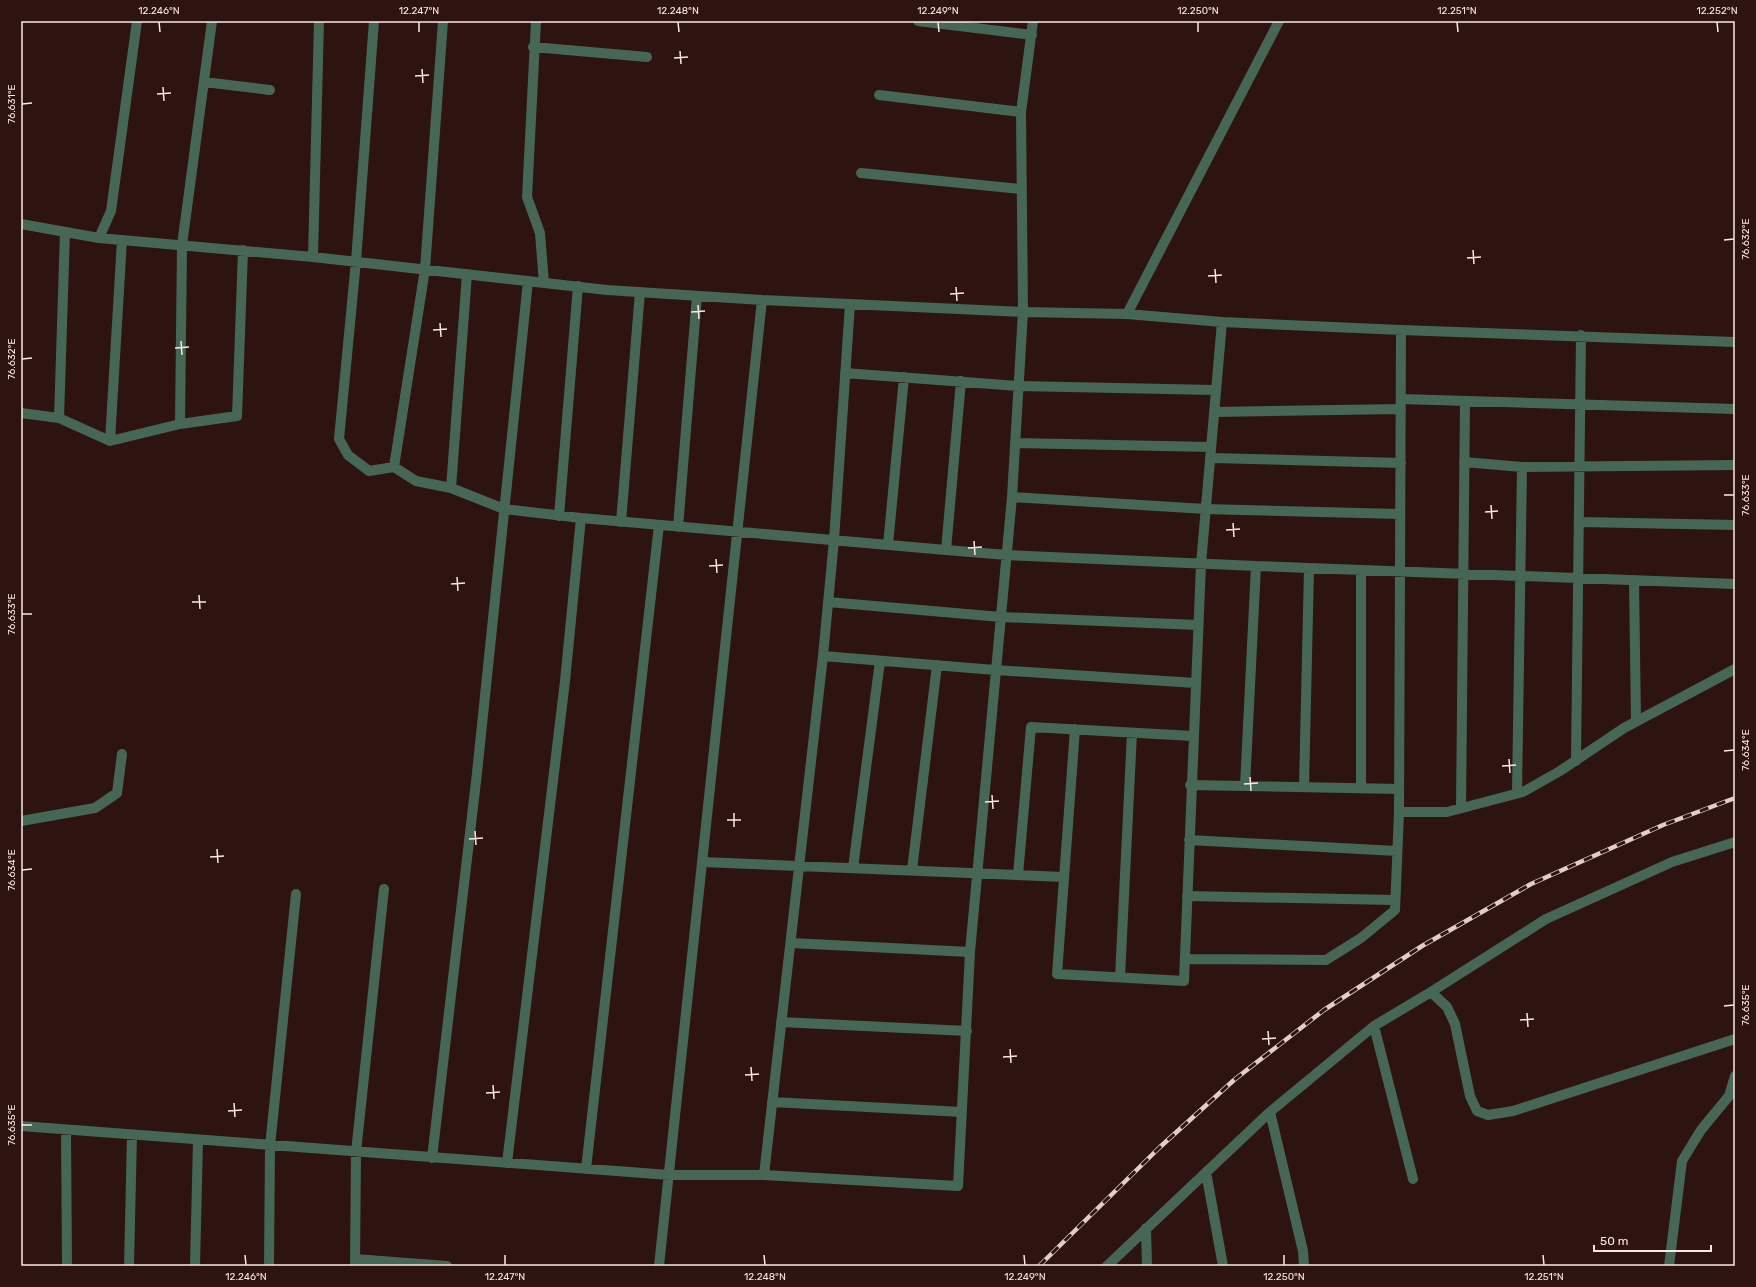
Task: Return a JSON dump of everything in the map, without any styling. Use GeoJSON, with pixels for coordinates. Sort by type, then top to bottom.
{"type":"FeatureCollection","features":[{"type":"Feature","properties":{"kind":"street"},"geometry":{"type":"LineString","coordinates":[[99,238],[111,211],[137,21]]}},
{"type":"Feature","properties":{"kind":"street"},"geometry":{"type":"LineString","coordinates":[[180,424],[182,245],[212,21]]}},
{"type":"Feature","properties":{"kind":"street"},"geometry":{"type":"LineString","coordinates":[[313,257],[319,21]]}},
{"type":"Feature","properties":{"kind":"street"},"geometry":{"type":"LineString","coordinates":[[374,21],[356,261],[339,439],[348,455],[369,471],[394,467],[416,481],[451,488],[504,509],[621,522],[1007,556],[1308,569],[1463,573],[1735,584]]}},
{"type":"Feature","properties":{"kind":"street"},"geometry":{"type":"LineString","coordinates":[[394,467],[425,269],[443,21]]}},
{"type":"Feature","properties":{"kind":"street"},"geometry":{"type":"LineString","coordinates":[[536,21],[527,197],[540,233],[544,283]]}},
{"type":"Feature","properties":{"kind":"street"},"geometry":{"type":"LineString","coordinates":[[918,21],[1032,35]]}},
{"type":"Feature","properties":{"kind":"street"},"geometry":{"type":"LineString","coordinates":[[21,1126],[669,1175],[764,1176],[958,1186],[970,952],[976,873],[1012,497],[1023,312],[1020,189],[1021,112],[1033,21]]}},
{"type":"Feature","properties":{"kind":"street"},"geometry":{"type":"LineString","coordinates":[[1127,314],[1279,21]]}},
{"type":"Feature","properties":{"kind":"street"},"geometry":{"type":"LineString","coordinates":[[534,47],[647,57]]}},
{"type":"Feature","properties":{"kind":"street"},"geometry":{"type":"LineString","coordinates":[[204,82],[270,90]]}},
{"type":"Feature","properties":{"kind":"street"},"geometry":{"type":"LineString","coordinates":[[879,95],[1021,112]]}},
{"type":"Feature","properties":{"kind":"street"},"geometry":{"type":"LineString","coordinates":[[861,173],[1020,189]]}},
{"type":"Feature","properties":{"kind":"street"},"geometry":{"type":"LineString","coordinates":[[21,224],[99,238],[243,250],[356,261],[544,283],[697,296],[1023,312],[1127,314],[1222,322],[1401,330],[1581,335],[1735,342]]}},
{"type":"Feature","properties":{"kind":"street"},"geometry":{"type":"LineString","coordinates":[[59,418],[66,232]]}},
{"type":"Feature","properties":{"kind":"street"},"geometry":{"type":"LineString","coordinates":[[110,441],[122,240]]}},
{"type":"Feature","properties":{"kind":"street"},"geometry":{"type":"LineString","coordinates":[[21,413],[59,418],[110,441],[180,424],[237,416],[243,250]]}},
{"type":"Feature","properties":{"kind":"street"},"geometry":{"type":"LineString","coordinates":[[451,488],[467,274]]}},
{"type":"Feature","properties":{"kind":"street"},"geometry":{"type":"LineString","coordinates":[[432,1158],[477,773],[528,281]]}},
{"type":"Feature","properties":{"kind":"street"},"geometry":{"type":"LineString","coordinates":[[559,516],[578,286]]}},
{"type":"Feature","properties":{"kind":"street"},"geometry":{"type":"LineString","coordinates":[[621,522],[640,292]]}},
{"type":"Feature","properties":{"kind":"street"},"geometry":{"type":"LineString","coordinates":[[678,527],[697,296]]}},
{"type":"Feature","properties":{"kind":"street"},"geometry":{"type":"LineString","coordinates":[[659,1266],[762,300]]}},
{"type":"Feature","properties":{"kind":"street"},"geometry":{"type":"LineString","coordinates":[[764,1176],[823,656],[834,540],[850,304]]}},
{"type":"Feature","properties":{"kind":"street"},"geometry":{"type":"LineString","coordinates":[[1075,730],[1057,974],[1184,981],[1190,785],[1201,564],[1222,322]]}},
{"type":"Feature","properties":{"kind":"street"},"geometry":{"type":"LineString","coordinates":[[1185,959],[1326,960],[1361,938],[1395,910],[1399,812],[1401,330]]}},
{"type":"Feature","properties":{"kind":"street"},"geometry":{"type":"LineString","coordinates":[[1576,761],[1581,335]]}},
{"type":"Feature","properties":{"kind":"street"},"geometry":{"type":"LineString","coordinates":[[845,373],[1018,386],[1216,390]]}},
{"type":"Feature","properties":{"kind":"street"},"geometry":{"type":"LineString","coordinates":[[888,545],[904,377]]}},
{"type":"Feature","properties":{"kind":"street"},"geometry":{"type":"LineString","coordinates":[[946,550],[961,381]]}},
{"type":"Feature","properties":{"kind":"street"},"geometry":{"type":"LineString","coordinates":[[1214,412],[1465,401],[1735,409]]}},
{"type":"Feature","properties":{"kind":"street"},"geometry":{"type":"LineString","coordinates":[[1461,808],[1465,401]]}},
{"type":"Feature","properties":{"kind":"street"},"geometry":{"type":"LineString","coordinates":[[1015,443],[1401,463]]}},
{"type":"Feature","properties":{"kind":"street"},"geometry":{"type":"LineString","coordinates":[[1464,462],[1522,467],[1735,466]]}},
{"type":"Feature","properties":{"kind":"street"},"geometry":{"type":"LineString","coordinates":[[1517,793],[1519,576],[1522,467]]}},
{"type":"Feature","properties":{"kind":"street"},"geometry":{"type":"LineString","coordinates":[[1012,497],[1205,509],[1400,514]]}},
{"type":"Feature","properties":{"kind":"street"},"geometry":{"type":"LineString","coordinates":[[507,1163],[564,689],[581,518]]}},
{"type":"Feature","properties":{"kind":"street"},"geometry":{"type":"LineString","coordinates":[[1579,522],[1735,526]]}},
{"type":"Feature","properties":{"kind":"street"},"geometry":{"type":"LineString","coordinates":[[586,1169],[659,525]]}},
{"type":"Feature","properties":{"kind":"street"},"geometry":{"type":"LineString","coordinates":[[1245,786],[1256,566]]}},
{"type":"Feature","properties":{"kind":"street"},"geometry":{"type":"LineString","coordinates":[[1304,787],[1308,569]]}},
{"type":"Feature","properties":{"kind":"street"},"geometry":{"type":"LineString","coordinates":[[1361,571],[1361,788]]}},
{"type":"Feature","properties":{"kind":"street"},"geometry":{"type":"LineString","coordinates":[[1634,581],[1636,722]]}},
{"type":"Feature","properties":{"kind":"street"},"geometry":{"type":"LineString","coordinates":[[828,602],[1000,617],[1198,625]]}},
{"type":"Feature","properties":{"kind":"street"},"geometry":{"type":"LineString","coordinates":[[823,656],[995,670],[1195,683]]}},
{"type":"Feature","properties":{"kind":"street"},"geometry":{"type":"LineString","coordinates":[[853,868],[880,661]]}},
{"type":"Feature","properties":{"kind":"street"},"geometry":{"type":"LineString","coordinates":[[912,870],[937,665]]}},
{"type":"Feature","properties":{"kind":"street"},"geometry":{"type":"LineString","coordinates":[[1399,812],[1447,812],[1523,792],[1554,775],[1636,722],[1735,669]]}},
{"type":"Feature","properties":{"kind":"street"},"geometry":{"type":"LineString","coordinates":[[1018,875],[1031,727],[1193,736]]}},
{"type":"Feature","properties":{"kind":"street"},"geometry":{"type":"LineString","coordinates":[[1120,977],[1132,733]]}},
{"type":"Feature","properties":{"kind":"street"},"geometry":{"type":"LineString","coordinates":[[21,821],[95,808],[118,793],[122,754]]}},
{"type":"Feature","properties":{"kind":"street"},"geometry":{"type":"LineString","coordinates":[[1190,785],[1399,789]]}},
{"type":"Feature","properties":{"kind":"street"},"geometry":{"type":"LineString","coordinates":[[1189,840],[1397,851]]}},
{"type":"Feature","properties":{"kind":"street"},"geometry":{"type":"LineString","coordinates":[[1107,1266],[1270,1112],[1374,1026],[1431,992],[1546,919],[1672,862],[1735,842]]}},
{"type":"Feature","properties":{"kind":"street"},"geometry":{"type":"LineString","coordinates":[[702,862],[1064,877]]}},
{"type":"Feature","properties":{"kind":"street"},"geometry":{"type":"LineString","coordinates":[[384,889],[356,1152],[355,1263],[447,1266]]}},
{"type":"Feature","properties":{"kind":"street"},"geometry":{"type":"LineString","coordinates":[[269,1266],[270,1146],[296,894]]}},
{"type":"Feature","properties":{"kind":"street"},"geometry":{"type":"LineString","coordinates":[[1187,896],[1395,900]]}},
{"type":"Feature","properties":{"kind":"street"},"geometry":{"type":"LineString","coordinates":[[791,943],[970,952]]}},
{"type":"Feature","properties":{"kind":"street"},"geometry":{"type":"LineString","coordinates":[[1431,992],[1447,1007],[1455,1024],[1470,1096],[1476,1111],[1488,1115],[1513,1111],[1735,1039]]}},
{"type":"Feature","properties":{"kind":"street"},"geometry":{"type":"LineString","coordinates":[[781,1022],[967,1031]]}},
{"type":"Feature","properties":{"kind":"street"},"geometry":{"type":"LineString","coordinates":[[1374,1026],[1413,1179]]}},
{"type":"Feature","properties":{"kind":"street"},"geometry":{"type":"LineString","coordinates":[[1669,1266],[1682,1161],[1701,1130],[1729,1096],[1735,1076]]}},
{"type":"Feature","properties":{"kind":"street"},"geometry":{"type":"LineString","coordinates":[[772,1102],[962,1112]]}},
{"type":"Feature","properties":{"kind":"street"},"geometry":{"type":"LineString","coordinates":[[1270,1112],[1303,1251],[1304,1266]]}},
{"type":"Feature","properties":{"kind":"street"},"geometry":{"type":"LineString","coordinates":[[66,1130],[67,1266]]}},
{"type":"Feature","properties":{"kind":"street"},"geometry":{"type":"LineString","coordinates":[[129,1266],[132,1135]]}},
{"type":"Feature","properties":{"kind":"street"},"geometry":{"type":"LineString","coordinates":[[195,1266],[198,1140]]}},
{"type":"Feature","properties":{"kind":"street"},"geometry":{"type":"LineString","coordinates":[[1206,1172],[1222,1266]]}},
{"type":"Feature","properties":{"kind":"street"},"geometry":{"type":"LineString","coordinates":[[1146,1228],[1147,1266]]}},
{"type":"Feature","properties":{"kind":"railway"},"geometry":{"type":"LineString","coordinates":[[1039,1266],[1160,1147],[1234,1080],[1324,1010],[1422,946],[1531,884],[1663,825],[1735,798]]}}]}
